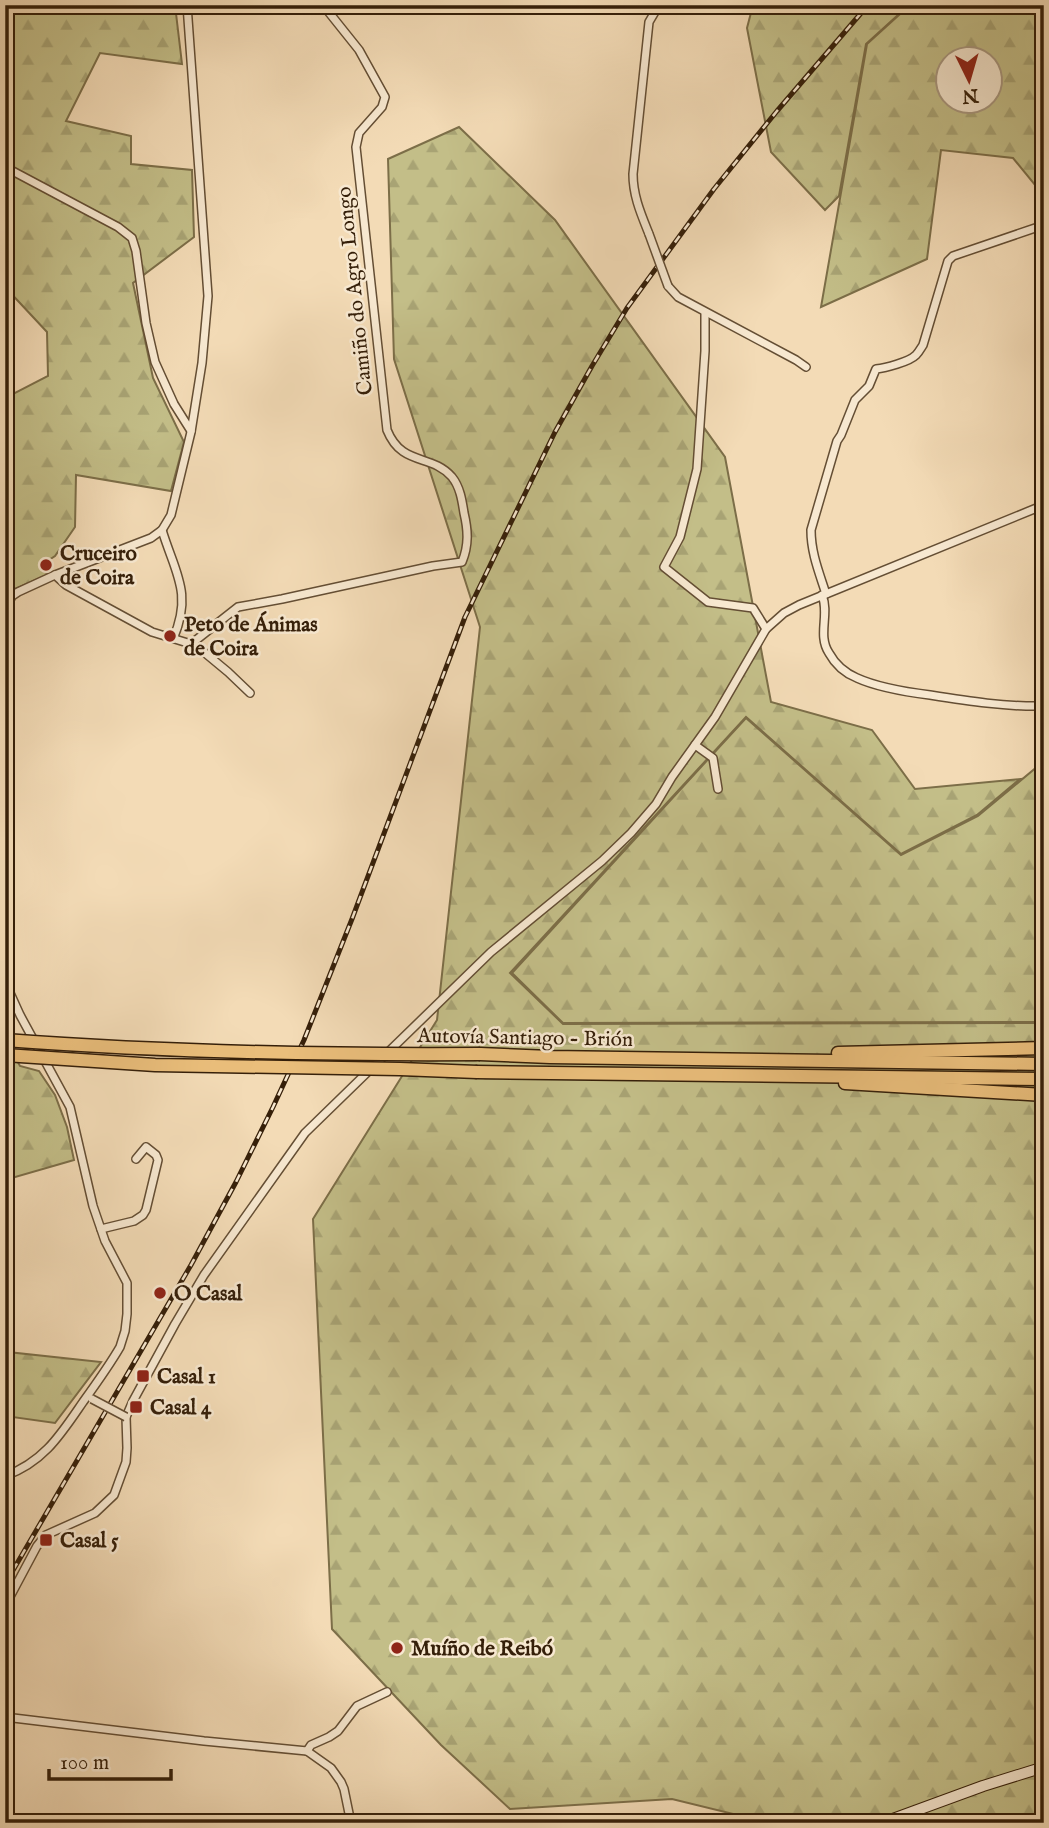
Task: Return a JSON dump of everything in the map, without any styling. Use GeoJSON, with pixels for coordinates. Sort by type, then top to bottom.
{"type":"FeatureCollection","features":[{"type":"Feature","properties":{"kind":"highway","name":"Autovía Santiago - Brión"},"geometry":{"type":"LineString","coordinates":[[5,1040],[156,1050],[1044,1064]]}},
{"type":"Feature","properties":{"kind":"highway"},"geometry":{"type":"LineString","coordinates":[[796,1061],[817,1054],[1044,1048]]}},
{"type":"Feature","properties":{"kind":"highway","name":"Autovía Santiago - Brión"},"geometry":{"type":"LineString","coordinates":[[5,1055],[155,1065],[1044,1079]]}},
{"type":"Feature","properties":{"kind":"highway"},"geometry":{"type":"LineString","coordinates":[[814,1076],[852,1084],[1044,1095]]}},
{"type":"Feature","properties":{"kind":"street"},"geometry":{"type":"LineString","coordinates":[[5,616],[12,596],[18,592],[151,538],[162,530],[171,515],[191,432],[202,363],[208,296],[187,5]]}},
{"type":"Feature","properties":{"kind":"street","name":"Camiño do Agro Longo"},"geometry":{"type":"LineString","coordinates":[[193,643],[238,607],[462,562],[468,539],[457,484],[444,470],[401,451],[387,430],[356,147],[359,133],[382,107],[385,97],[359,50],[323,5]]}},
{"type":"Feature","properties":{"kind":"street"},"geometry":{"type":"LineString","coordinates":[[659,5],[649,22],[633,174],[636,199],[668,286],[678,297],[705,313],[806,367]]}},
{"type":"Feature","properties":{"kind":"street"},"geometry":{"type":"LineString","coordinates":[[5,167],[118,227],[132,238],[155,362],[174,404],[191,432]]}},
{"type":"Feature","properties":{"kind":"street"},"geometry":{"type":"LineString","coordinates":[[1044,225],[953,256],[948,261],[923,345],[916,355],[888,368],[876,369],[869,386],[855,400],[837,441],[811,530],[811,543],[825,602],[823,642],[841,668],[855,678],[904,691],[964,701],[1044,706]]}},
{"type":"Feature","properties":{"kind":"street"},"geometry":{"type":"LineString","coordinates":[[705,313],[697,469],[680,537],[664,567],[708,602],[753,608],[766,629]]}},
{"type":"Feature","properties":{"kind":"street"},"geometry":{"type":"LineString","coordinates":[[5,1606],[37,1546],[46,1535],[95,1513],[114,1495],[126,1462],[126,1417],[175,1324],[204,1275],[305,1133],[491,952],[602,861],[631,833],[656,804],[715,717],[766,629],[774,620],[824,595],[1044,505]]}},
{"type":"Feature","properties":{"kind":"street"},"geometry":{"type":"LineString","coordinates":[[162,530],[180,577],[183,597],[180,620],[173,639]]}},
{"type":"Feature","properties":{"kind":"street"},"geometry":{"type":"LineString","coordinates":[[55,575],[88,598],[152,632],[193,643],[250,693]]}},
{"type":"Feature","properties":{"kind":"street"},"geometry":{"type":"LineString","coordinates":[[695,746],[713,758],[718,789]]}},
{"type":"Feature","properties":{"kind":"street"},"geometry":{"type":"LineString","coordinates":[[5,982],[8,999],[70,1107],[93,1206],[127,1283],[127,1314],[120,1347],[90,1397],[54,1443],[16,1472],[5,1476]]}},
{"type":"Feature","properties":{"kind":"street"},"geometry":{"type":"LineString","coordinates":[[101,1228],[139,1219],[146,1210],[158,1160],[146,1147],[136,1158]]}},
{"type":"Feature","properties":{"kind":"street"},"geometry":{"type":"LineString","coordinates":[[90,1397],[126,1417]]}},
{"type":"Feature","properties":{"kind":"street"},"geometry":{"type":"LineString","coordinates":[[307,1751],[311,1745],[338,1731],[357,1706],[387,1692]]}},
{"type":"Feature","properties":{"kind":"street"},"geometry":{"type":"LineString","coordinates":[[5,1717],[307,1751],[331,1768],[341,1782],[345,1789],[351,1823]]}},
{"type":"Feature","properties":{"kind":"street"},"geometry":{"type":"LineString","coordinates":[[882,1823],[1044,1766]]}},
{"type":"Feature","properties":{"kind":"green space"},"geometry":{"type":"Polygon","coordinates":[[[5,5],[175,5],[182,64],[100,53],[66,121],[131,136],[131,164],[192,170],[194,237],[133,283],[153,378],[184,442],[171,491],[76,475],[75,527],[55,556],[43,564],[47,575],[10,591],[5,597],[5,427],[13,423],[5,398],[48,376],[47,332],[5,287],[5,5]]]}},
{"type":"Feature","properties":{"kind":"green space"},"geometry":{"type":"Polygon","coordinates":[[[753,5],[909,5],[866,44],[839,196],[825,210],[771,152],[747,28],[753,5]]]}},
{"type":"Feature","properties":{"kind":"green space"},"geometry":{"type":"Polygon","coordinates":[[[910,5],[1044,5],[1044,196],[1013,158],[941,150],[927,259],[821,307],[867,44],[910,5]]]}},
{"type":"Feature","properties":{"kind":"green space"},"geometry":{"type":"Polygon","coordinates":[[[459,127],[555,220],[725,457],[771,702],[872,730],[915,789],[1020,779],[977,815],[901,854],[746,717],[510,973],[563,1024],[1044,1023],[1044,1823],[770,1823],[672,1799],[510,1809],[441,1745],[332,1629],[313,1219],[437,1020],[480,627],[394,359],[388,159],[459,127]]]}},
{"type":"Feature","properties":{"kind":"green space"},"geometry":{"type":"Polygon","coordinates":[[[746,718],[901,855],[978,816],[1044,761],[1044,1022],[563,1023],[512,973],[746,718]]]}},
{"type":"Feature","properties":{"kind":"green space"},"geometry":{"type":"Polygon","coordinates":[[[5,1040],[20,1066],[39,1071],[55,1095],[67,1127],[74,1160],[5,1180],[5,1040]]]}},
{"type":"Feature","properties":{"kind":"green space"},"geometry":{"type":"Polygon","coordinates":[[[5,1331],[8,1352],[101,1362],[55,1423],[5,1416],[5,1331]]]}},
{"type":"Feature","properties":{"kind":"railway"},"geometry":{"type":"LineString","coordinates":[[5,1584],[191,1265],[273,1107],[304,1040],[352,919],[465,617],[555,432],[627,308],[714,189],[868,5]]}},
{"type":"Feature","properties":{"kind":"place","name":"Cruceiro de Coira"},"geometry":{"type":"Point","coordinates":[46,565]}},
{"type":"Feature","properties":{"kind":"place","name":"Peto de Ánimas de Coira"},"geometry":{"type":"Point","coordinates":[170,636]}},
{"type":"Feature","properties":{"kind":"place","name":"O Casal"},"geometry":{"type":"Point","coordinates":[160,1293]}},
{"type":"Feature","properties":{"kind":"place","name":"Casal 1"},"geometry":{"type":"Point","coordinates":[143,1376]}},
{"type":"Feature","properties":{"kind":"place","name":"Casal 4"},"geometry":{"type":"Point","coordinates":[136,1407]}},
{"type":"Feature","properties":{"kind":"place","name":"Casal 5"},"geometry":{"type":"Point","coordinates":[46,1540]}},
{"type":"Feature","properties":{"kind":"place","name":"Muíño de Reibó"},"geometry":{"type":"Point","coordinates":[397,1648]}}]}
